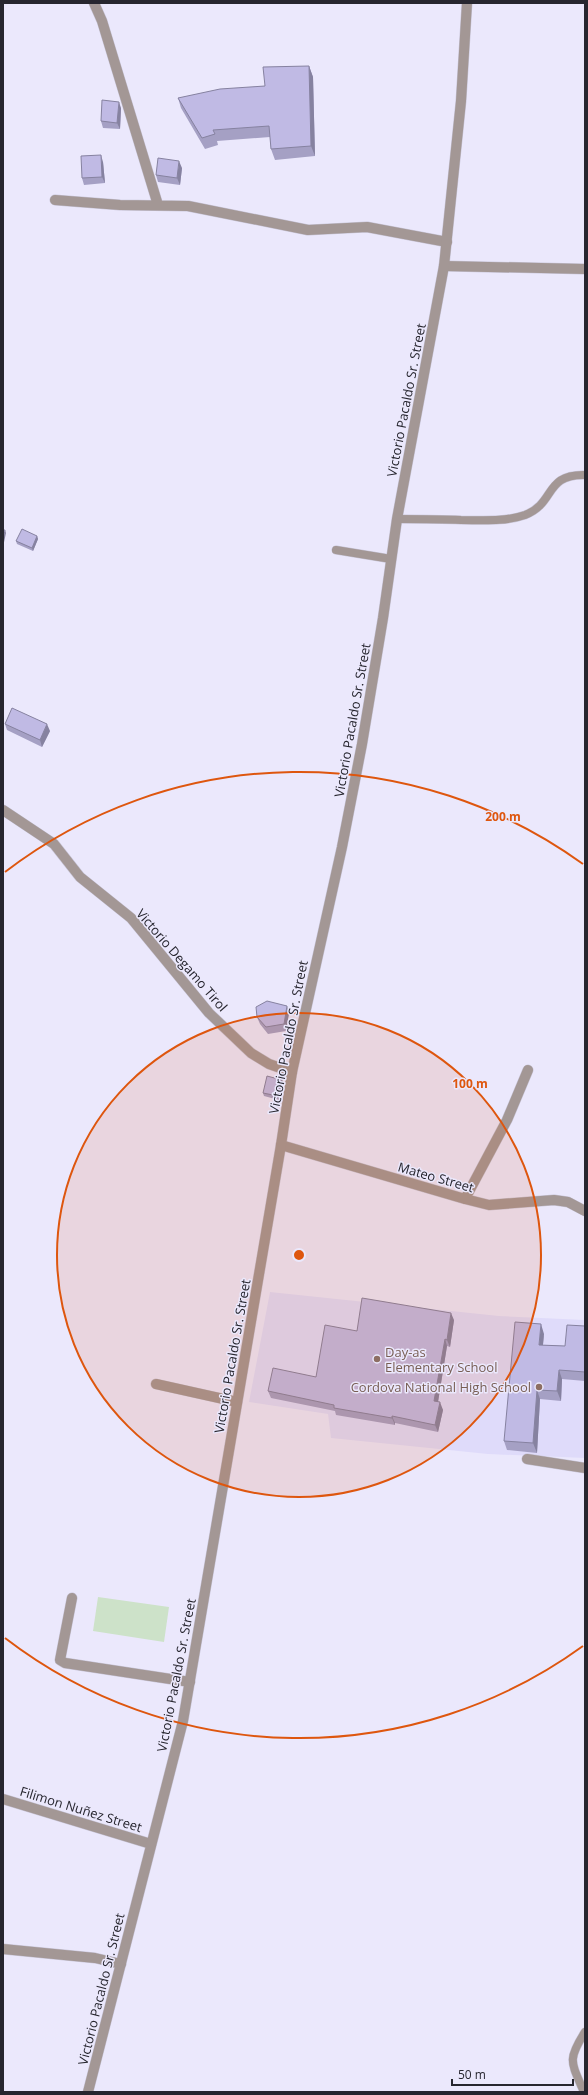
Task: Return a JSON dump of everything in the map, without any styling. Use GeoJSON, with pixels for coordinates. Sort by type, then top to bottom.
{"type":"FeatureCollection","features":[{"type":"Feature","properties":{"kind":"street"},"geometry":{"type":"LineString","coordinates":[[94,3],[102,21],[158,205]]}},
{"type":"Feature","properties":{"kind":"street","name":"Victorio Pacaldo Sr. Street"},"geometry":{"type":"LineString","coordinates":[[88,2092],[183,1722],[281,1145],[292,1072],[342,847],[362,744],[397,519],[444,266],[461,101],[467,3]]}},
{"type":"Feature","properties":{"kind":"street"},"geometry":{"type":"LineString","coordinates":[[55,200],[120,205],[188,206],[308,230],[367,227],[447,242]]}},
{"type":"Feature","properties":{"kind":"street"},"geometry":{"type":"LineString","coordinates":[[444,266],[585,269]]}},
{"type":"Feature","properties":{"kind":"street","name":"Victorio Degamo Tirol"},"geometry":{"type":"LineString","coordinates":[[3,810],[54,844],[80,877],[131,918],[209,1013],[251,1053],[269,1064],[292,1072]]}},
{"type":"Feature","properties":{"kind":"street"},"geometry":{"type":"LineString","coordinates":[[465,1199],[507,1120],[528,1070]]}},
{"type":"Feature","properties":{"kind":"street","name":"Mateo Street"},"geometry":{"type":"LineString","coordinates":[[281,1145],[465,1199],[490,1204],[554,1200],[568,1202],[585,1211]]}},
{"type":"Feature","properties":{"kind":"street"},"geometry":{"type":"LineString","coordinates":[[156,1384],[237,1402]]}},
{"type":"Feature","properties":{"kind":"street"},"geometry":{"type":"LineString","coordinates":[[527,1459],[585,1468]]}},
{"type":"Feature","properties":{"kind":"street"},"geometry":{"type":"LineString","coordinates":[[72,1598],[60,1660],[65,1663],[190,1682]]}},
{"type":"Feature","properties":{"kind":"street","name":"Filimon Nuñez Street"},"geometry":{"type":"LineString","coordinates":[[3,1799],[151,1844]]}},
{"type":"Feature","properties":{"kind":"street"},"geometry":{"type":"LineString","coordinates":[[3,1949],[95,1958],[121,1964]]}},
{"type":"Feature","properties":{"kind":"lane"},"geometry":{"type":"LineString","coordinates":[[397,519],[491,520],[517,518],[537,510],[561,478],[571,475],[585,475]]}},
{"type":"Feature","properties":{"kind":"lane"},"geometry":{"type":"LineString","coordinates":[[336,550],[391,559]]}},
{"type":"Feature","properties":{"kind":"lane"},"geometry":{"type":"LineString","coordinates":[[584,2092],[572,2058],[573,2050],[585,2032]]}},
{"type":"Feature","properties":{"kind":"shaded area","name":"Day-as Elementary School"},"geometry":{"type":"Polygon","coordinates":[[[270,1292],[499,1316],[585,1320],[585,1458],[488,1454],[331,1438],[328,1414],[249,1402],[270,1292]]]}},
{"type":"Feature","properties":{"kind":"green space"},"geometry":{"type":"Polygon","coordinates":[[[98,1597],[169,1607],[164,1642],[93,1631],[98,1597]]]}},
{"type":"Feature","properties":{"kind":"building"},"geometry":{"type":"Polygon","coordinates":[[[309,66],[311,146],[271,149],[269,126],[213,130],[215,134],[202,138],[178,98],[220,89],[265,86],[263,67],[309,66]]]}},
{"type":"Feature","properties":{"kind":"building"},"geometry":{"type":"Polygon","coordinates":[[[102,100],[119,102],[117,123],[101,121],[102,100]]]}},
{"type":"Feature","properties":{"kind":"building"},"geometry":{"type":"Polygon","coordinates":[[[101,155],[102,177],[82,178],[81,156],[101,155]]]}},
{"type":"Feature","properties":{"kind":"building"},"geometry":{"type":"Polygon","coordinates":[[[158,158],[179,161],[177,178],[156,175],[158,158]]]}},
{"type":"Feature","properties":{"kind":"building"},"geometry":{"type":"Polygon","coordinates":[[[22,529],[37,536],[32,548],[16,541],[22,529]]]}},
{"type":"Feature","properties":{"kind":"building"},"geometry":{"type":"Polygon","coordinates":[[[12,708],[47,724],[40,740],[5,724],[12,708]]]}},
{"type":"Feature","properties":{"kind":"building"},"geometry":{"type":"Polygon","coordinates":[[[267,1001],[287,1006],[284,1024],[266,1027],[257,1017],[256,1007],[267,1001]]]}},
{"type":"Feature","properties":{"kind":"building"},"geometry":{"type":"Polygon","coordinates":[[[267,1076],[282,1080],[278,1096],[263,1093],[267,1076]]]}},
{"type":"Feature","properties":{"kind":"building"},"geometry":{"type":"Polygon","coordinates":[[[362,1298],[451,1313],[434,1401],[440,1402],[435,1425],[392,1416],[392,1418],[334,1408],[334,1405],[268,1391],[273,1368],[316,1377],[325,1325],[357,1331],[362,1298]]]}},
{"type":"Feature","properties":{"kind":"building"},"geometry":{"type":"Polygon","coordinates":[[[515,1322],[541,1324],[539,1345],[565,1346],[567,1325],[585,1326],[585,1372],[559,1370],[557,1391],[537,1390],[533,1443],[504,1441],[515,1322]]]}},
{"type":"Feature","properties":{"kind":"place","name":"Day-as Elementary School"},"geometry":{"type":"Point","coordinates":[377,1359]}},
{"type":"Feature","properties":{"kind":"place","name":"Cordova National High School"},"geometry":{"type":"Point","coordinates":[539,1387]}}]}
